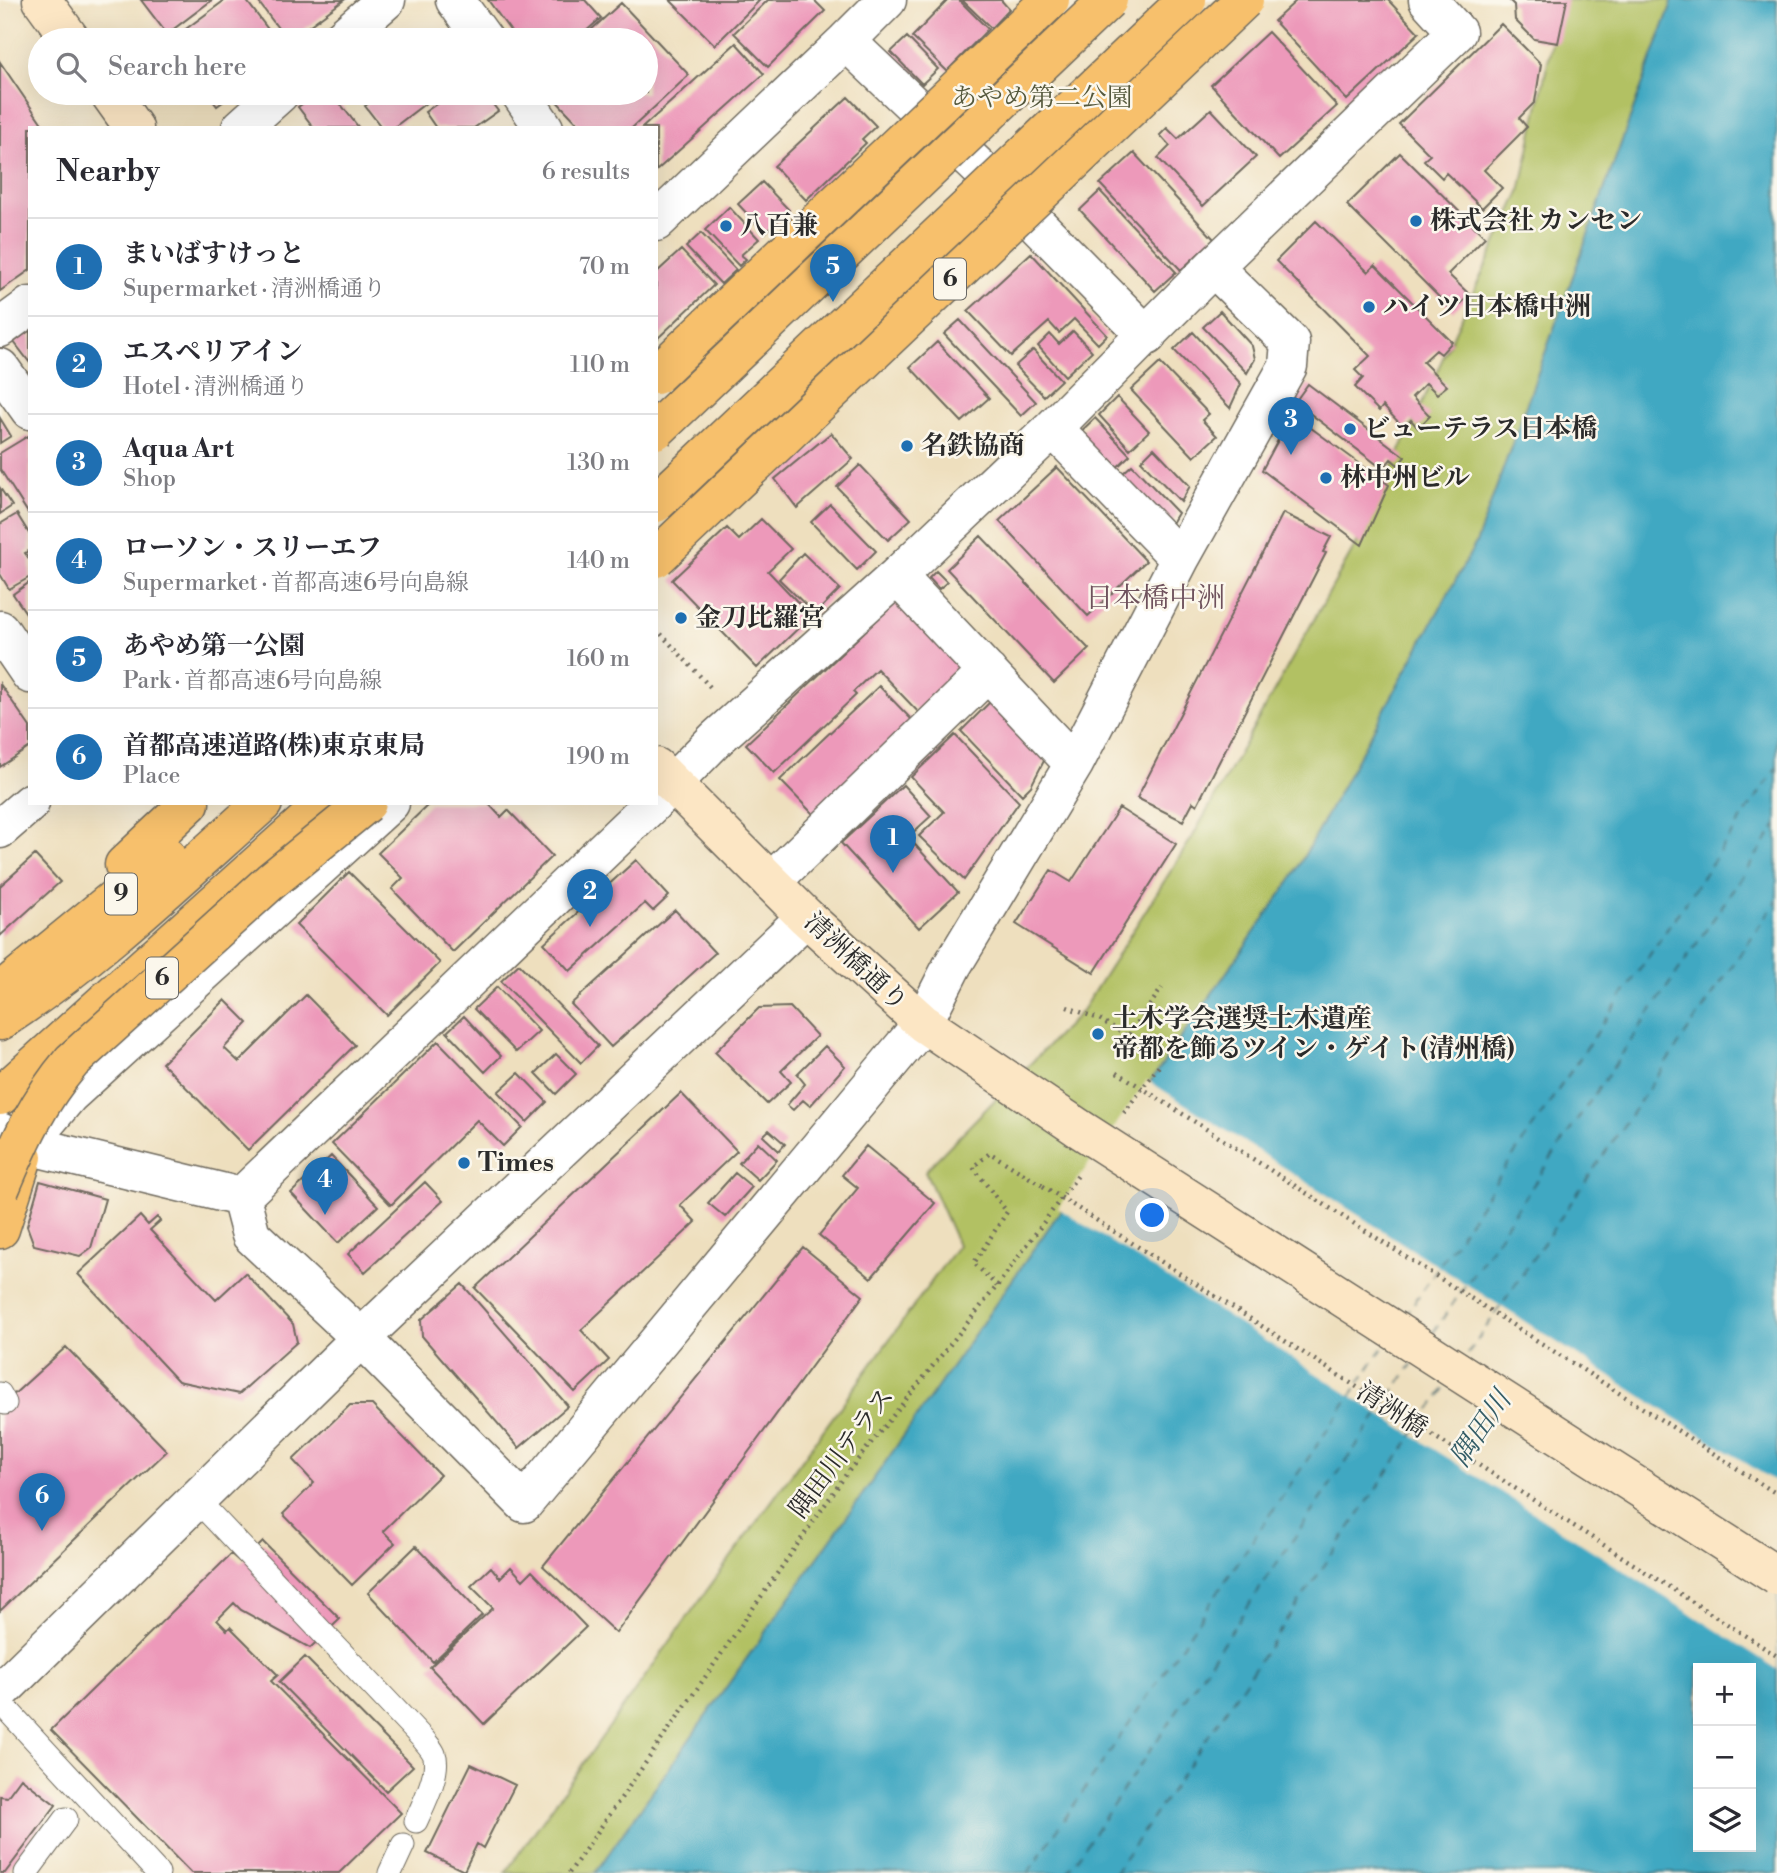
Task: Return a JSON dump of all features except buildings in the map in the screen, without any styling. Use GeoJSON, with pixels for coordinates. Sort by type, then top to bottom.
{"type":"FeatureCollection","features":[{"type":"Feature","properties":{"kind":"highway"},"geometry":{"type":"LineString","coordinates":[[658,372],[1050,0]]}},
{"type":"Feature","properties":{"kind":"highway"},"geometry":{"type":"LineString","coordinates":[[658,428],[1108,0]]}},
{"type":"Feature","properties":{"kind":"highway","name":"6"},"geometry":{"type":"LineString","coordinates":[[658,501],[1187,0]]}},
{"type":"Feature","properties":{"kind":"highway","name":"6"},"geometry":{"type":"LineString","coordinates":[[658,556],[1244,0]]}},
{"type":"Feature","properties":{"kind":"highway"},"geometry":{"type":"LineString","coordinates":[[0,981],[188,805]]}},
{"type":"Feature","properties":{"kind":"highway","name":"9"},"geometry":{"type":"LineString","coordinates":[[0,992],[178,847],[245,805]]}},
{"type":"Feature","properties":{"kind":"highway"},"geometry":{"type":"LineString","coordinates":[[0,1024],[246,805]]}},
{"type":"Feature","properties":{"kind":"highway"},"geometry":{"type":"LineString","coordinates":[[0,1024],[108,942],[261,805]]}},
{"type":"Feature","properties":{"kind":"highway","name":"6"},"geometry":{"type":"LineString","coordinates":[[0,1096],[324,805]]}},
{"type":"Feature","properties":{"kind":"highway","name":"6"},"geometry":{"type":"LineString","coordinates":[[0,1189],[34,1113],[72,1061],[271,881],[365,805]]}},
{"type":"Feature","properties":{"kind":"highway"},"geometry":{"type":"LineString","coordinates":[[0,1229],[13,1139]]}},
{"type":"Feature","properties":{"kind":"main road"},"geometry":{"type":"LineString","coordinates":[[42,0],[62,28]]}},
{"type":"Feature","properties":{"kind":"main road"},"geometry":{"type":"LineString","coordinates":[[118,105],[133,126]]}},
{"type":"Feature","properties":{"kind":"main road","name":"清洲橋通り"},"geometry":{"type":"LineString","coordinates":[[659,789],[771,882],[923,1023],[1083,1147]]}},
{"type":"Feature","properties":{"kind":"main road"},"geometry":{"type":"LineString","coordinates":[[1083,1147],[1777,1576]]}},
{"type":"Feature","properties":{"kind":"street"},"geometry":{"type":"LineString","coordinates":[[354,28],[386,0]]}},
{"type":"Feature","properties":{"kind":"street"},"geometry":{"type":"LineString","coordinates":[[456,0],[476,28]]}},
{"type":"Feature","properties":{"kind":"street"},"geometry":{"type":"LineString","coordinates":[[659,789],[897,576],[1054,428],[1213,267],[1457,32],[1428,0]]}},
{"type":"Feature","properties":{"kind":"street"},"geometry":{"type":"LineString","coordinates":[[658,220],[861,16],[1014,201],[1147,335]]}},
{"type":"Feature","properties":{"kind":"street"},"geometry":{"type":"LineString","coordinates":[[243,126],[267,105]]}},
{"type":"Feature","properties":{"kind":"street"},"geometry":{"type":"LineString","coordinates":[[528,105],[543,126]]}},
{"type":"Feature","properties":{"kind":"street"},"geometry":{"type":"LineString","coordinates":[[241,1197],[251,1235],[361,1338],[524,1503],[923,1023],[952,966],[1074,764],[1180,559],[1288,366],[1290,342],[1213,267]]}},
{"type":"Feature","properties":{"kind":"street"},"geometry":{"type":"LineString","coordinates":[[0,328],[28,307]]}},
{"type":"Feature","properties":{"kind":"street"},"geometry":{"type":"LineString","coordinates":[[0,368],[28,407]]}},
{"type":"Feature","properties":{"kind":"street"},"geometry":{"type":"LineString","coordinates":[[1054,428],[1180,559]]}},
{"type":"Feature","properties":{"kind":"street"},"geometry":{"type":"LineString","coordinates":[[897,576],[1074,764]]}},
{"type":"Feature","properties":{"kind":"street"},"geometry":{"type":"LineString","coordinates":[[0,629],[28,671]]}},
{"type":"Feature","properties":{"kind":"street"},"geometry":{"type":"LineString","coordinates":[[771,882],[988,672]]}},
{"type":"Feature","properties":{"kind":"street"},"geometry":{"type":"LineString","coordinates":[[0,829],[28,805]]}},
{"type":"Feature","properties":{"kind":"street"},"geometry":{"type":"LineString","coordinates":[[13,1139],[69,1095],[388,805]]}},
{"type":"Feature","properties":{"kind":"street"},"geometry":{"type":"LineString","coordinates":[[241,1197],[643,805]]}},
{"type":"Feature","properties":{"kind":"street"},"geometry":{"type":"LineString","coordinates":[[0,1692],[361,1338],[806,916]]}},
{"type":"Feature","properties":{"kind":"street"},"geometry":{"type":"LineString","coordinates":[[13,1139],[241,1197]]}},
{"type":"Feature","properties":{"kind":"lane"},"geometry":{"type":"LineString","coordinates":[[197,1500],[424,1740],[435,1756],[432,1782],[416,1821]]}},
{"type":"Feature","properties":{"kind":"lane"},"geometry":{"type":"LineString","coordinates":[[0,1702],[158,1873]]}},
{"type":"Feature","properties":{"kind":"lane"},"geometry":{"type":"LineString","coordinates":[[26,1873],[66,1819]]}},
{"type":"Feature","properties":{"kind":"lane"},"geometry":{"type":"LineString","coordinates":[[390,1873],[403,1845]]}},
{"type":"Feature","properties":{"kind":"path"},"geometry":{"type":"LineString","coordinates":[[661,634],[720,697]]}},
{"type":"Feature","properties":{"kind":"path"},"geometry":{"type":"LineString","coordinates":[[1066,1007],[1099,1020],[1128,1036],[1162,988]]}},
{"type":"Feature","properties":{"kind":"path"},"geometry":{"type":"LineString","coordinates":[[1118,1121],[1159,1066]]}},
{"type":"Feature","properties":{"kind":"path"},"geometry":{"type":"LineString","coordinates":[[1117,1072],[1777,1494]]}},
{"type":"Feature","properties":{"kind":"path","name":"隅田川テラス"},"geometry":{"type":"LineString","coordinates":[[569,1873],[847,1474],[997,1286],[1083,1147]]}},
{"type":"Feature","properties":{"kind":"path","name":"清洲橋"},"geometry":{"type":"LineString","coordinates":[[997,1286],[974,1264],[1007,1212],[973,1167],[990,1153],[1777,1657]]}},
{"type":"Feature","properties":{"kind":"green space"},"geometry":{"type":"Polygon","coordinates":[[[1561,0],[1673,0],[1477,541],[1291,880],[595,1873],[505,1873],[958,1245],[925,1171],[1081,1012],[1193,836],[1359,539],[1520,192],[1561,0]]]}},
{"type":"Feature","properties":{"kind":"water","name":"隅田川"},"geometry":{"type":"Polygon","coordinates":[[[1673,0],[1777,0],[1777,1873],[595,1873],[882,1467],[1291,880],[1477,541],[1673,0]]]}},
{"type":"Feature","properties":{"kind":"pier"},"geometry":{"type":"Polygon","coordinates":[[[1147,1080],[1777,1483],[1777,1669],[1058,1208],[1147,1080]]]}},
{"type":"Feature","properties":{"kind":"ferry route"},"geometry":{"type":"LineString","coordinates":[[1405,1316],[1777,767]]}},
{"type":"Feature","properties":{"kind":"ferry route"},"geometry":{"type":"LineString","coordinates":[[1433,1333],[1777,825]]}},
{"type":"Feature","properties":{"kind":"ferry route"},"geometry":{"type":"LineString","coordinates":[[1468,1354],[1777,900]]}},
{"type":"Feature","properties":{"kind":"ferry route"},"geometry":{"type":"LineString","coordinates":[[1028,1873],[1384,1346]]}},
{"type":"Feature","properties":{"kind":"ferry route"},"geometry":{"type":"LineString","coordinates":[[1067,1873],[1412,1364]]}},
{"type":"Feature","properties":{"kind":"ferry route"},"geometry":{"type":"LineString","coordinates":[[1115,1873],[1447,1385]]}},
{"type":"Feature","properties":{"kind":"place","name":"株式会社 カンセン"},"geometry":{"type":"Point","coordinates":[1416,221]}},
{"type":"Feature","properties":{"kind":"place","name":"八百兼"},"geometry":{"type":"Point","coordinates":[726,226]}},
{"type":"Feature","properties":{"kind":"place","name":"あやめ第一公園"},"geometry":{"type":"Point","coordinates":[833,302]}},
{"type":"Feature","properties":{"kind":"place","name":"ハイツ日本橋中洲"},"geometry":{"type":"Point","coordinates":[1369,307]}},
{"type":"Feature","properties":{"kind":"place","name":"ビューテラス日本橋"},"geometry":{"type":"Point","coordinates":[1350,429]}},
{"type":"Feature","properties":{"kind":"place","name":"名鉄協商"},"geometry":{"type":"Point","coordinates":[907,446]}},
{"type":"Feature","properties":{"kind":"place","name":"Aqua Art"},"geometry":{"type":"Point","coordinates":[1291,455]}},
{"type":"Feature","properties":{"kind":"place","name":"林中州ビル"},"geometry":{"type":"Point","coordinates":[1326,478]}},
{"type":"Feature","properties":{"kind":"place","name":"金刀比羅宮"},"geometry":{"type":"Point","coordinates":[681,618]}},
{"type":"Feature","properties":{"kind":"place","name":"まいばすけっと"},"geometry":{"type":"Point","coordinates":[893,873]}},
{"type":"Feature","properties":{"kind":"place","name":"エスペリアイン"},"geometry":{"type":"Point","coordinates":[590,927]}},
{"type":"Feature","properties":{"kind":"place","name":"土木学会選奨土木遺産 帝都を飾るツイン・ゲイト(清州橋)"},"geometry":{"type":"Point","coordinates":[1098,1034]}},
{"type":"Feature","properties":{"kind":"place","name":"Times"},"geometry":{"type":"Point","coordinates":[464,1163]}},
{"type":"Feature","properties":{"kind":"place","name":"ローソン・スリーエフ"},"geometry":{"type":"Point","coordinates":[325,1215]}},
{"type":"Feature","properties":{"kind":"place","name":"首都高速道路(株)東京東局"},"geometry":{"type":"Point","coordinates":[42,1531]}},
{"type":"Feature","properties":{"kind":"district","name":"日本橋中洲"},"geometry":{"type":"Point","coordinates":[1155,598]}},
{"type":"Feature","properties":{"kind":"park label","name":"あやめ第二公園"},"geometry":{"type":"Point","coordinates":[1042,98]}}]}
